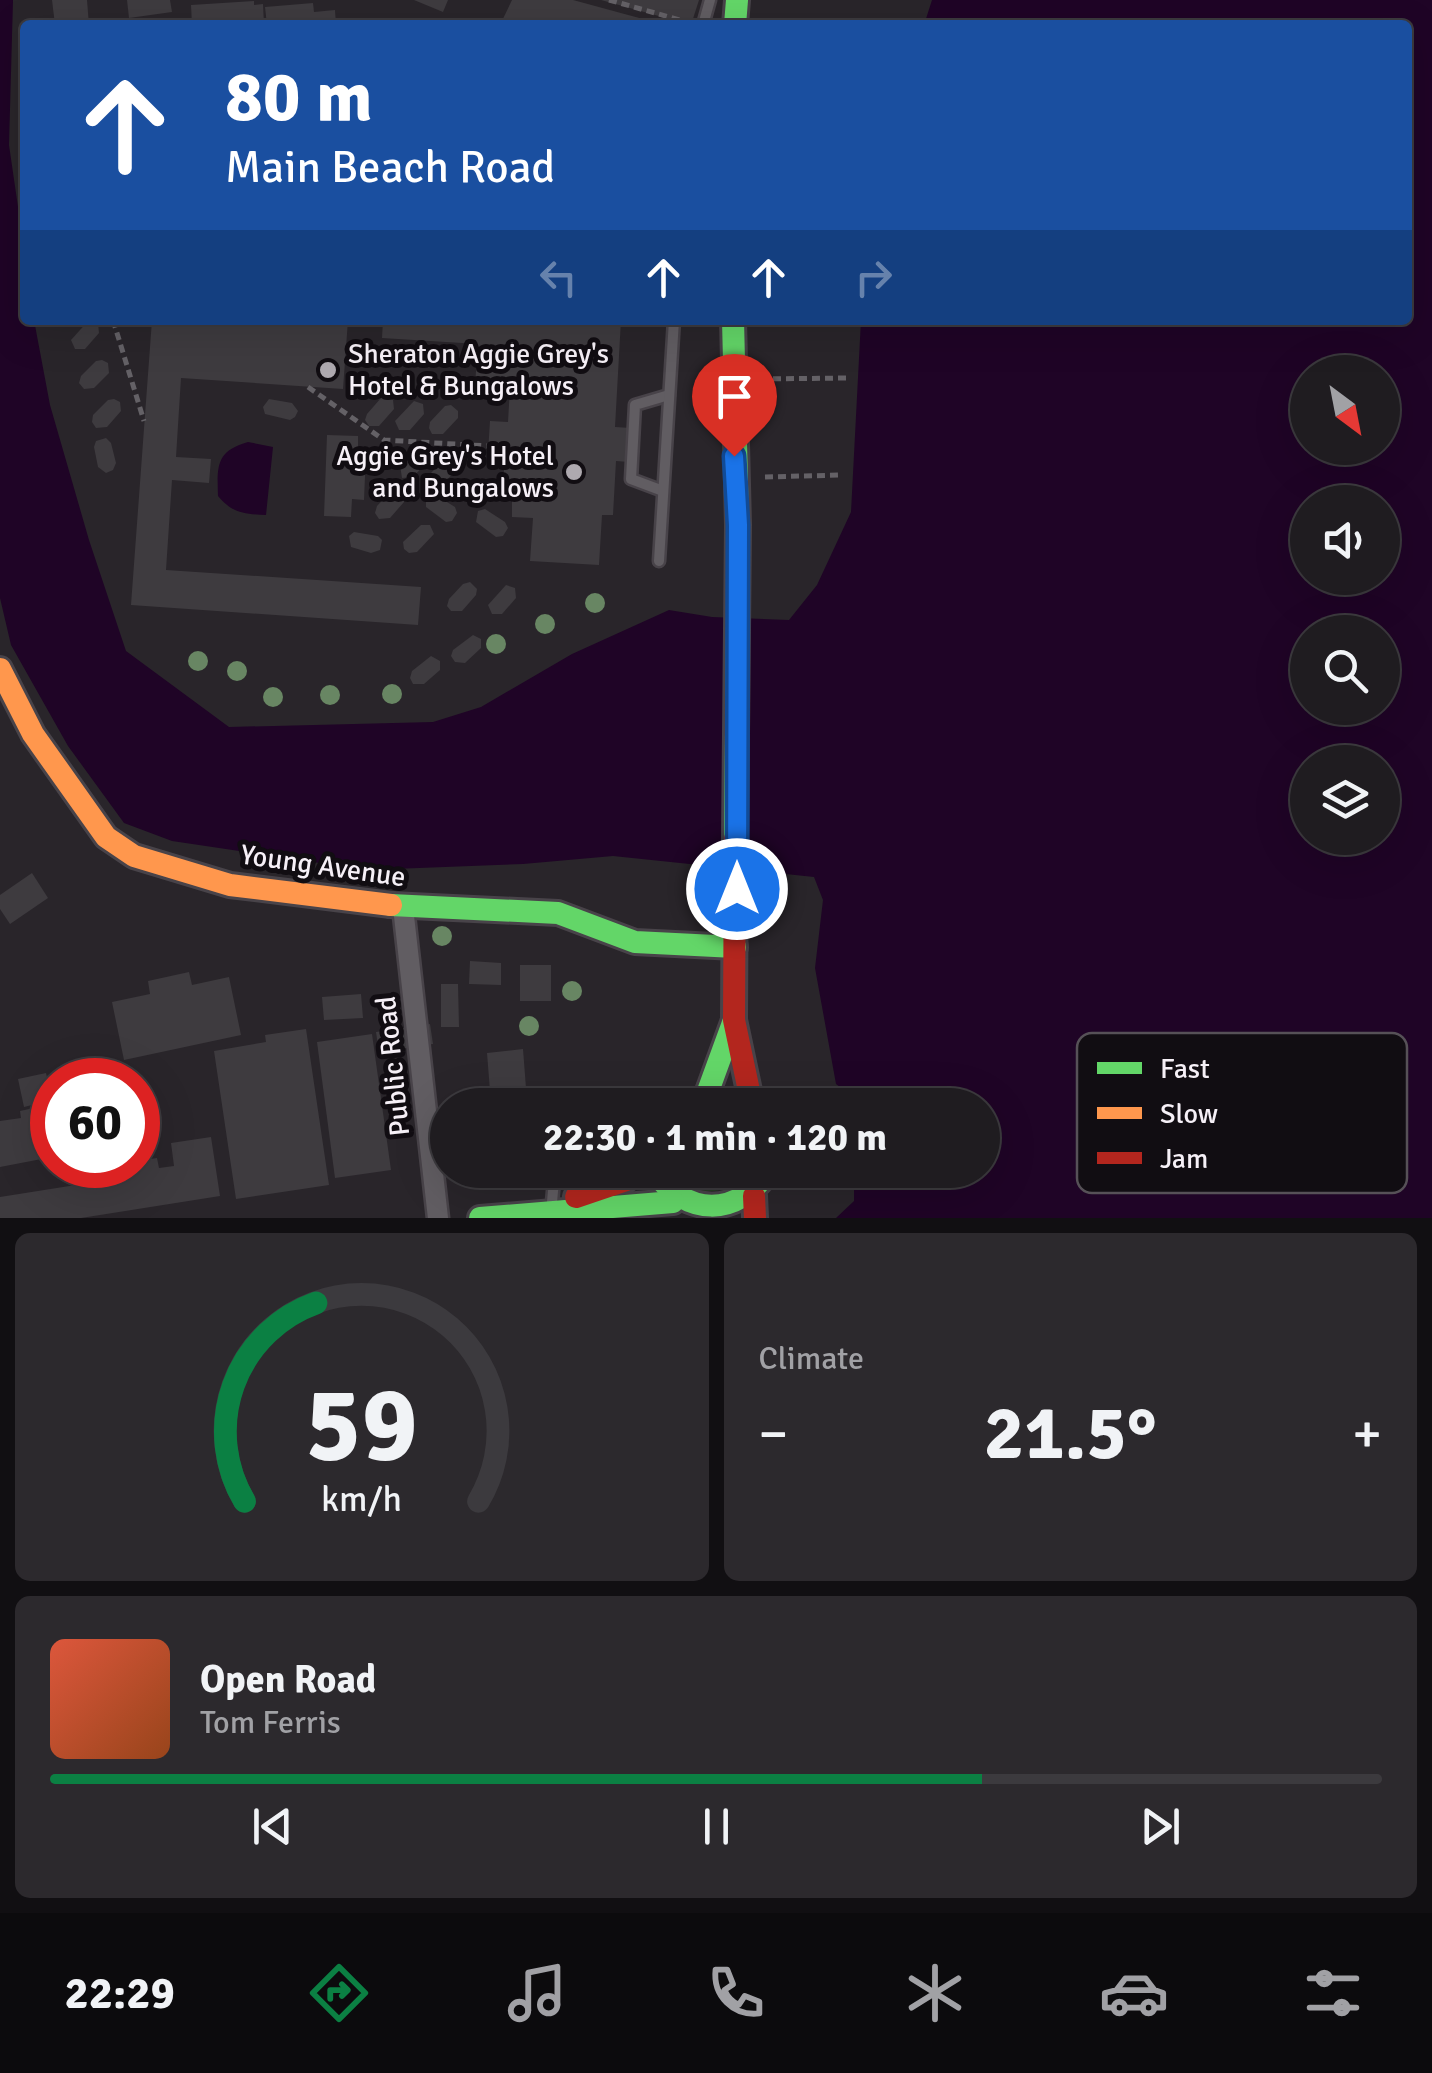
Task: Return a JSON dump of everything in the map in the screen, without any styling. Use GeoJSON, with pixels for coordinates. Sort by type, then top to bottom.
{"type":"FeatureCollection","features":[{"type":"Feature","properties":{"kind":"main road"},"geometry":{"type":"LineString","coordinates":[[734,325],[737,478],[734,1020],[748,1088]]}},
{"type":"Feature","properties":{"kind":"main road","name":"Young Avenue"},"geometry":{"type":"LineString","coordinates":[[0,670],[32,734],[95,822],[106,837],[134,856],[230,885],[403,907],[558,913],[635,942],[736,936]]}},
{"type":"Feature","properties":{"kind":"main road"},"geometry":{"type":"LineString","coordinates":[[700,1088],[734,1020]]}},
{"type":"Feature","properties":{"kind":"main road"},"geometry":{"type":"LineString","coordinates":[[489,1217],[606,1188]]}},
{"type":"Feature","properties":{"kind":"main road"},"geometry":{"type":"LineString","coordinates":[[662,1188],[673,1202],[710,1216],[754,1207]]}},
{"type":"Feature","properties":{"kind":"main road"},"geometry":{"type":"LineString","coordinates":[[489,1217],[673,1202]]}},
{"type":"Feature","properties":{"kind":"street","name":"Public Road"},"geometry":{"type":"LineString","coordinates":[[403,907],[438,1218]]}},
{"type":"Feature","properties":{"kind":"lane"},"geometry":{"type":"LineString","coordinates":[[659,561],[674,325]]}},
{"type":"Feature","properties":{"kind":"lane"},"geometry":{"type":"LineString","coordinates":[[663,492],[631,479],[635,405],[669,394]]}},
{"type":"Feature","properties":{"kind":"lane"},"geometry":{"type":"LineString","coordinates":[[552,1202],[553,1188]]}},
{"type":"Feature","properties":{"kind":"path"},"geometry":{"type":"LineString","coordinates":[[609,0],[683,20]]}},
{"type":"Feature","properties":{"kind":"path"},"geometry":{"type":"LineString","coordinates":[[115,325],[144,421]]}},
{"type":"Feature","properties":{"kind":"path"},"geometry":{"type":"LineString","coordinates":[[732,380],[847,378]]}},
{"type":"Feature","properties":{"kind":"path"},"geometry":{"type":"LineString","coordinates":[[308,387],[384,440],[488,446]]}},
{"type":"Feature","properties":{"kind":"path"},"geometry":{"type":"LineString","coordinates":[[737,478],[842,475]]}},
{"type":"Feature","properties":{"kind":"shaded area"},"geometry":{"type":"Polygon","coordinates":[[[0,0],[13,0],[9,145],[20,221],[20,325],[35,325],[50,405],[126,651],[229,727],[433,722],[481,707],[572,654],[669,610],[712,617],[789,620],[817,585],[851,512],[861,325],[1412,325],[1412,20],[926,20],[932,0],[1432,0],[1432,1218],[836,1218],[854,1201],[854,1188],[1000,1188],[1000,1088],[841,1088],[836,1084],[815,968],[823,900],[814,877],[613,856],[367,870],[172,841],[124,823],[68,746],[11,645],[0,598],[0,0]]]}},
{"type":"Feature","properties":{"kind":"shaded area"},"geometry":{"type":"Polygon","coordinates":[[[248,442],[273,447],[266,515],[239,512],[218,496],[224,455],[248,442]]]}},
{"type":"Feature","properties":{"kind":"building"},"geometry":{"type":"Polygon","coordinates":[[[52,0],[87,0],[89,20],[54,20],[52,0]]]}},
{"type":"Feature","properties":{"kind":"building"},"geometry":{"type":"Polygon","coordinates":[[[127,0],[170,0],[172,12],[129,18],[127,0]]]}},
{"type":"Feature","properties":{"kind":"building"},"geometry":{"type":"Polygon","coordinates":[[[414,0],[448,0],[443,12],[414,0]]]}},
{"type":"Feature","properties":{"kind":"building"},"geometry":{"type":"Polygon","coordinates":[[[512,0],[573,0],[647,20],[502,20],[512,0]]]}},
{"type":"Feature","properties":{"kind":"building"},"geometry":{"type":"Polygon","coordinates":[[[601,0],[699,0],[693,20],[673,20],[601,0]]]}},
{"type":"Feature","properties":{"kind":"building"},"geometry":{"type":"Polygon","coordinates":[[[254,1],[254,5],[263,4],[264,20],[192,20],[191,5],[254,1]]]}},
{"type":"Feature","properties":{"kind":"building"},"geometry":{"type":"Polygon","coordinates":[[[313,3],[314,12],[335,10],[336,20],[266,20],[265,7],[313,3]]]}},
{"type":"Feature","properties":{"kind":"building"},"geometry":{"type":"Polygon","coordinates":[[[18,112],[20,112],[20,157],[18,112]]]}},
{"type":"Feature","properties":{"kind":"building"},"geometry":{"type":"Polygon","coordinates":[[[84,325],[98,325],[99,333],[85,349],[75,349],[71,340],[84,325]]]}},
{"type":"Feature","properties":{"kind":"building"},"geometry":{"type":"Polygon","coordinates":[[[152,325],[348,325],[343,389],[181,378],[176,457],[211,459],[209,483],[172,480],[166,570],[421,587],[418,625],[131,605],[152,325]]]}},
{"type":"Feature","properties":{"kind":"building"},"geometry":{"type":"Polygon","coordinates":[[[383,325],[621,325],[615,427],[631,428],[629,462],[616,461],[613,515],[602,515],[599,565],[530,561],[533,518],[512,517],[512,501],[502,501],[505,454],[488,453],[490,421],[508,422],[510,387],[475,385],[478,344],[382,338],[383,325]]]}},
{"type":"Feature","properties":{"kind":"building"},"geometry":{"type":"Polygon","coordinates":[[[102,360],[108,363],[109,373],[94,388],[84,389],[79,383],[81,376],[102,360]]]}},
{"type":"Feature","properties":{"kind":"building"},"geometry":{"type":"Polygon","coordinates":[[[381,398],[393,400],[394,409],[379,426],[369,426],[367,414],[381,398]]]}},
{"type":"Feature","properties":{"kind":"building"},"geometry":{"type":"Polygon","coordinates":[[[114,399],[120,402],[121,411],[107,427],[96,428],[93,415],[114,399]]]}},
{"type":"Feature","properties":{"kind":"building"},"geometry":{"type":"Polygon","coordinates":[[[269,399],[292,403],[298,411],[295,417],[290,420],[265,414],[263,407],[269,399]]]}},
{"type":"Feature","properties":{"kind":"building"},"geometry":{"type":"Polygon","coordinates":[[[414,401],[423,404],[424,414],[410,430],[399,430],[395,421],[414,401]]]}},
{"type":"Feature","properties":{"kind":"building"},"geometry":{"type":"Polygon","coordinates":[[[451,405],[458,411],[458,418],[443,434],[432,434],[430,422],[451,405]]]}},
{"type":"Feature","properties":{"kind":"building"},"geometry":{"type":"Polygon","coordinates":[[[327,435],[358,436],[358,452],[366,452],[364,500],[352,499],[351,517],[324,516],[327,435]]]}},
{"type":"Feature","properties":{"kind":"building"},"geometry":{"type":"Polygon","coordinates":[[[106,438],[116,463],[106,473],[98,467],[94,447],[96,441],[106,438]]]}},
{"type":"Feature","properties":{"kind":"building"},"geometry":{"type":"Polygon","coordinates":[[[414,450],[426,452],[427,462],[413,477],[402,478],[400,465],[414,450]]]}},
{"type":"Feature","properties":{"kind":"building"},"geometry":{"type":"Polygon","coordinates":[[[450,453],[459,457],[460,466],[438,484],[431,473],[450,453]]]}},
{"type":"Feature","properties":{"kind":"building"},"geometry":{"type":"Polygon","coordinates":[[[391,491],[403,493],[404,502],[390,518],[379,519],[375,513],[377,506],[391,491]]]}},
{"type":"Feature","properties":{"kind":"building"},"geometry":{"type":"Polygon","coordinates":[[[434,494],[455,507],[457,513],[452,521],[446,522],[426,507],[426,500],[434,494]]]}},
{"type":"Feature","properties":{"kind":"building"},"geometry":{"type":"Polygon","coordinates":[[[485,509],[505,522],[508,528],[503,536],[496,537],[476,522],[478,511],[485,509]]]}},
{"type":"Feature","properties":{"kind":"building"},"geometry":{"type":"Polygon","coordinates":[[[421,525],[430,525],[434,534],[417,552],[409,553],[403,542],[421,525]]]}},
{"type":"Feature","properties":{"kind":"building"},"geometry":{"type":"Polygon","coordinates":[[[354,532],[378,536],[382,540],[380,550],[371,553],[351,547],[349,536],[354,532]]]}},
{"type":"Feature","properties":{"kind":"building"},"geometry":{"type":"Polygon","coordinates":[[[470,582],[477,589],[476,595],[462,611],[451,611],[447,606],[449,599],[470,582]]]}},
{"type":"Feature","properties":{"kind":"building"},"geometry":{"type":"Polygon","coordinates":[[[506,585],[515,588],[516,598],[502,614],[492,614],[488,605],[506,585]]]}},
{"type":"Feature","properties":{"kind":"building"},"geometry":{"type":"Polygon","coordinates":[[[473,635],[481,639],[481,648],[465,663],[455,662],[453,650],[473,635]]]}},
{"type":"Feature","properties":{"kind":"building"},"geometry":{"type":"Polygon","coordinates":[[[431,656],[440,661],[440,670],[424,684],[413,684],[412,671],[431,656]]]}},
{"type":"Feature","properties":{"kind":"building"},"geometry":{"type":"Polygon","coordinates":[[[32,873],[48,898],[10,924],[0,909],[0,895],[32,873]]]}},
{"type":"Feature","properties":{"kind":"building"},"geometry":{"type":"Polygon","coordinates":[[[470,961],[501,963],[501,985],[469,984],[470,961]]]}},
{"type":"Feature","properties":{"kind":"building"},"geometry":{"type":"Polygon","coordinates":[[[520,965],[551,965],[551,1001],[520,1001],[520,965]]]}},
{"type":"Feature","properties":{"kind":"building"},"geometry":{"type":"Polygon","coordinates":[[[189,972],[192,985],[229,977],[241,1035],[124,1058],[112,1002],[150,994],[148,981],[189,972]]]}},
{"type":"Feature","properties":{"kind":"building"},"geometry":{"type":"Polygon","coordinates":[[[441,984],[458,984],[459,1027],[441,1027],[441,984]]]}},
{"type":"Feature","properties":{"kind":"building"},"geometry":{"type":"Polygon","coordinates":[[[361,994],[363,1018],[324,1020],[322,997],[361,994]]]}},
{"type":"Feature","properties":{"kind":"building"},"geometry":{"type":"Polygon","coordinates":[[[430,1024],[433,1044],[379,1052],[376,1032],[430,1024]]]}},
{"type":"Feature","properties":{"kind":"building"},"geometry":{"type":"Polygon","coordinates":[[[306,1029],[329,1185],[236,1199],[214,1051],[266,1042],[265,1035],[306,1029]]]}},
{"type":"Feature","properties":{"kind":"building"},"geometry":{"type":"Polygon","coordinates":[[[372,1034],[391,1170],[335,1178],[317,1042],[372,1034]]]}},
{"type":"Feature","properties":{"kind":"building"},"geometry":{"type":"Polygon","coordinates":[[[523,1049],[526,1088],[490,1088],[487,1053],[523,1049]]]}},
{"type":"Feature","properties":{"kind":"building"},"geometry":{"type":"Polygon","coordinates":[[[30,1076],[30,1106],[24,1107],[18,1079],[30,1076]]]}},
{"type":"Feature","properties":{"kind":"building"},"geometry":{"type":"Polygon","coordinates":[[[30,1109],[30,1161],[0,1167],[0,1121],[21,1118],[20,1111],[30,1109]]]}},
{"type":"Feature","properties":{"kind":"building"},"geometry":{"type":"Polygon","coordinates":[[[211,1137],[220,1196],[81,1218],[0,1218],[0,1197],[57,1188],[160,1188],[160,1168],[174,1166],[171,1143],[211,1137]]]}},
{"type":"Feature","properties":{"kind":"traffic: fast"},"geometry":{"type":"LineString","coordinates":[[735,20],[737,0]]}},
{"type":"Feature","properties":{"kind":"traffic: fast"},"geometry":{"type":"LineString","coordinates":[[733,325],[738,525],[735,839]]}},
{"type":"Feature","properties":{"kind":"traffic: fast"},"geometry":{"type":"LineString","coordinates":[[391,905],[558,913],[635,942],[735,947]]}},
{"type":"Feature","properties":{"kind":"traffic: fast"},"geometry":{"type":"LineString","coordinates":[[709,1088],[734,1020]]}},
{"type":"Feature","properties":{"kind":"traffic: fast"},"geometry":{"type":"LineString","coordinates":[[670,1188],[681,1197],[711,1206],[742,1197],[753,1188]]}},
{"type":"Feature","properties":{"kind":"traffic: fast"},"geometry":{"type":"LineString","coordinates":[[480,1218],[673,1202]]}},
{"type":"Feature","properties":{"kind":"traffic: slow"},"geometry":{"type":"LineString","coordinates":[[0,669],[33,734],[106,837],[134,856],[230,885],[391,905]]}},
{"type":"Feature","properties":{"kind":"traffic: jam"},"geometry":{"type":"LineString","coordinates":[[735,839],[734,1020],[748,1088]]}},
{"type":"Feature","properties":{"kind":"traffic: jam"},"geometry":{"type":"LineString","coordinates":[[576,1197],[602,1188]]}},
{"type":"Feature","properties":{"kind":"traffic: jam"},"geometry":{"type":"LineString","coordinates":[[754,1196],[755,1218]]}},
{"type":"Feature","properties":{"kind":"place","name":"Sheraton Aggie Grey's Hotel & Bungalows"},"geometry":{"type":"Point","coordinates":[328,370]}},
{"type":"Feature","properties":{"kind":"place","name":"Aggie Grey's Hotel and Bungalows"},"geometry":{"type":"Point","coordinates":[574,472]}},
{"type":"Feature","properties":{"kind":"route"},"geometry":{"type":"LineString","coordinates":[[734,456],[738,525],[737,889]]}}]}
